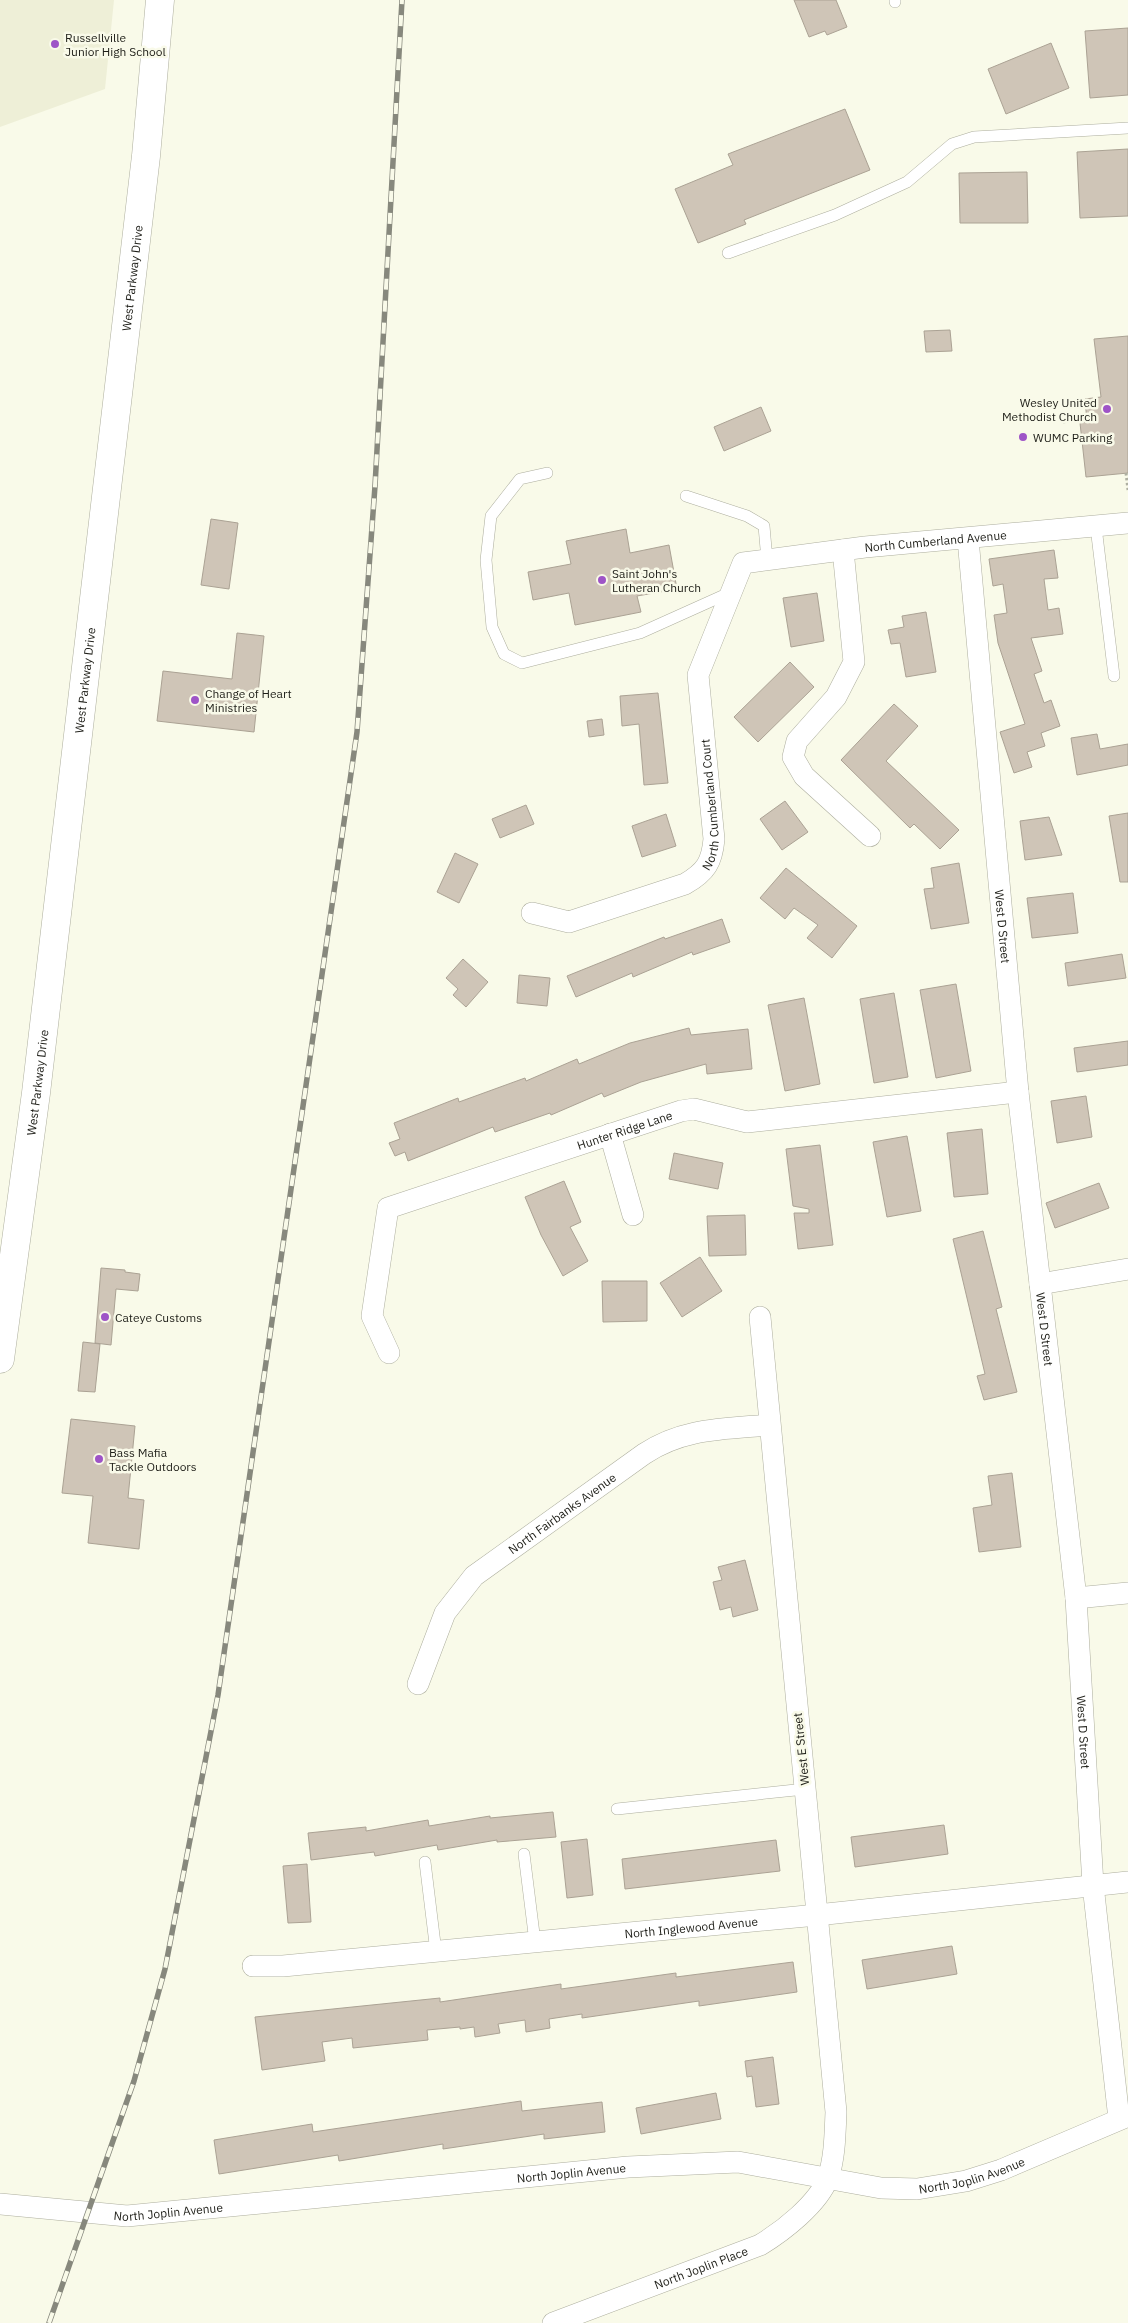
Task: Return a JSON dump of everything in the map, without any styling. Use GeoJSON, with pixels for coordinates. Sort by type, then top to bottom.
{"type":"FeatureCollection","features":[{"type":"Feature","properties":{"kind":"main road","name":"West Parkway Drive"},"geometry":{"type":"LineString","coordinates":[[0,1359],[36,1093],[146,156],[160,0]]}},
{"type":"Feature","properties":{"kind":"street","name":"North Cumberland Avenue"},"geometry":{"type":"LineString","coordinates":[[743,563],[843,550],[968,540],[1128,523]]}},
{"type":"Feature","properties":{"kind":"street","name":"West D Street"},"geometry":{"type":"LineString","coordinates":[[968,540],[1018,1092],[1076,1598],[1092,1886],[1124,2118]]}},
{"type":"Feature","properties":{"kind":"street"},"geometry":{"type":"LineString","coordinates":[[843,550],[854,662],[836,697],[798,741],[793,757],[804,776],[870,836]]}},
{"type":"Feature","properties":{"kind":"street","name":"North Cumberland Court"},"geometry":{"type":"LineString","coordinates":[[532,913],[569,922],[685,884],[700,876],[706,868],[713,854],[714,839],[698,675],[743,563]]}},
{"type":"Feature","properties":{"kind":"street","name":"Hunter Ridge Lane"},"geometry":{"type":"LineString","coordinates":[[389,1353],[372,1316],[388,1208],[610,1134],[694,1109],[747,1122],[1018,1092]]}},
{"type":"Feature","properties":{"kind":"street"},"geometry":{"type":"LineString","coordinates":[[610,1134],[633,1216]]}},
{"type":"Feature","properties":{"kind":"street"},"geometry":{"type":"LineString","coordinates":[[1040,1284],[1128,1269]]}},
{"type":"Feature","properties":{"kind":"street","name":"West E Street"},"geometry":{"type":"LineString","coordinates":[[760,1317],[836,2112],[835,2149],[827,2179]]}},
{"type":"Feature","properties":{"kind":"street","name":"North Fairbanks Avenue"},"geometry":{"type":"LineString","coordinates":[[418,1684],[445,1613],[462,1588],[487,1566],[644,1454],[670,1439],[700,1431],[769,1425]]}},
{"type":"Feature","properties":{"kind":"street"},"geometry":{"type":"LineString","coordinates":[[1076,1598],[1128,1593]]}},
{"type":"Feature","properties":{"kind":"street","name":"North Inglewood Avenue"},"geometry":{"type":"LineString","coordinates":[[253,1966],[283,1966],[436,1952],[817,1915],[1128,1882]]}},
{"type":"Feature","properties":{"kind":"street","name":"North Joplin Avenue"},"geometry":{"type":"LineString","coordinates":[[0,2204],[126,2216],[628,2167],[738,2162],[894,2190],[950,2184],[1001,2170],[1124,2118]]}},
{"type":"Feature","properties":{"kind":"street","name":"North Joplin Place"},"geometry":{"type":"LineString","coordinates":[[553,2323],[760,2245],[786,2229],[810,2203],[827,2179]]}},
{"type":"Feature","properties":{"kind":"lane"},"geometry":{"type":"LineString","coordinates":[[728,253],[836,214],[907,182],[952,144],[967,140],[1040,132],[1128,128]]}},
{"type":"Feature","properties":{"kind":"lane"},"geometry":{"type":"LineString","coordinates":[[547,473],[520,479],[491,516],[486,560],[492,627],[504,654],[522,663],[640,633],[731,592]]}},
{"type":"Feature","properties":{"kind":"lane"},"geometry":{"type":"LineString","coordinates":[[686,496],[747,516],[764,526],[767,560]]}},
{"type":"Feature","properties":{"kind":"lane"},"geometry":{"type":"LineString","coordinates":[[1096,527],[1114,676]]}},
{"type":"Feature","properties":{"kind":"lane"},"geometry":{"type":"LineString","coordinates":[[617,1809],[805,1789]]}},
{"type":"Feature","properties":{"kind":"lane"},"geometry":{"type":"LineString","coordinates":[[524,1854],[535,1942]]}},
{"type":"Feature","properties":{"kind":"lane"},"geometry":{"type":"LineString","coordinates":[[424,1862],[436,1952]]}},
{"type":"Feature","properties":{"kind":"path"},"geometry":{"type":"LineString","coordinates":[[1064,422],[1087,418]]}},
{"type":"Feature","properties":{"kind":"path"},"geometry":{"type":"LineString","coordinates":[[1126,473],[1128,490]]}},
{"type":"Feature","properties":{"kind":"shaded area","name":"Russellville Junior High School"},"geometry":{"type":"Polygon","coordinates":[[[0,0],[114,0],[105,89],[0,127],[0,0]]]}},
{"type":"Feature","properties":{"kind":"building"},"geometry":{"type":"Polygon","coordinates":[[[794,0],[836,0],[847,27],[827,35],[825,31],[809,37],[794,0]]]}},
{"type":"Feature","properties":{"kind":"building"},"geometry":{"type":"Polygon","coordinates":[[[1128,28],[1128,95],[1090,98],[1085,31],[1128,28]]]}},
{"type":"Feature","properties":{"kind":"building"},"geometry":{"type":"Polygon","coordinates":[[[1051,43],[1069,88],[1006,114],[988,69],[1051,43]]]}},
{"type":"Feature","properties":{"kind":"building"},"geometry":{"type":"Polygon","coordinates":[[[845,109],[870,170],[744,220],[746,224],[698,243],[675,189],[733,165],[728,154],[845,109]]]}},
{"type":"Feature","properties":{"kind":"building"},"geometry":{"type":"Polygon","coordinates":[[[1128,149],[1128,216],[1080,218],[1077,152],[1128,149]]]}},
{"type":"Feature","properties":{"kind":"building"},"geometry":{"type":"Polygon","coordinates":[[[1027,172],[1028,223],[960,223],[959,173],[1027,172]]]}},
{"type":"Feature","properties":{"kind":"building"},"geometry":{"type":"Polygon","coordinates":[[[950,330],[952,351],[926,352],[924,331],[950,330]]]}},
{"type":"Feature","properties":{"kind":"building","name":"Wesley United Methodist Church"},"geometry":{"type":"Polygon","coordinates":[[[1128,336],[1128,473],[1086,477],[1080,423],[1087,422],[1085,399],[1101,397],[1094,339],[1128,336]]]}},
{"type":"Feature","properties":{"kind":"building"},"geometry":{"type":"Polygon","coordinates":[[[761,407],[771,431],[724,451],[714,427],[761,407]]]}},
{"type":"Feature","properties":{"kind":"building"},"geometry":{"type":"Polygon","coordinates":[[[211,519],[238,523],[229,589],[201,585],[211,519]]]}},
{"type":"Feature","properties":{"kind":"building","name":"Saint John's Lutheran Church"},"geometry":{"type":"Polygon","coordinates":[[[626,529],[630,553],[669,545],[677,589],[637,596],[641,612],[575,625],[569,593],[533,600],[528,572],[571,564],[566,541],[626,529]]]}},
{"type":"Feature","properties":{"kind":"building"},"geometry":{"type":"Polygon","coordinates":[[[1054,550],[1058,578],[1044,579],[1048,610],[1059,608],[1063,634],[1031,638],[1042,671],[1034,674],[1044,703],[1051,700],[1060,726],[1041,733],[1045,746],[1027,752],[1032,767],[1014,773],[1000,732],[1025,724],[998,643],[994,615],[1007,613],[1003,584],[993,586],[989,559],[1054,550]]]}},
{"type":"Feature","properties":{"kind":"building"},"geometry":{"type":"Polygon","coordinates":[[[817,593],[824,641],[791,647],[783,598],[817,593]]]}},
{"type":"Feature","properties":{"kind":"building"},"geometry":{"type":"Polygon","coordinates":[[[926,612],[936,672],[906,677],[900,643],[891,644],[888,630],[904,627],[902,616],[926,612]]]}},
{"type":"Feature","properties":{"kind":"building"},"geometry":{"type":"Polygon","coordinates":[[[237,633],[264,636],[254,732],[157,721],[163,671],[232,679],[237,633]]]}},
{"type":"Feature","properties":{"kind":"building"},"geometry":{"type":"Polygon","coordinates":[[[790,662],[814,687],[758,742],[734,717],[790,662]]]}},
{"type":"Feature","properties":{"kind":"building"},"geometry":{"type":"Polygon","coordinates":[[[658,693],[668,783],[644,785],[639,724],[622,726],[620,696],[658,693]]]}},
{"type":"Feature","properties":{"kind":"building"},"geometry":{"type":"Polygon","coordinates":[[[894,704],[918,726],[886,761],[959,830],[940,849],[914,824],[910,828],[841,760],[894,704]]]}},
{"type":"Feature","properties":{"kind":"building"},"geometry":{"type":"Polygon","coordinates":[[[602,719],[604,735],[589,737],[587,721],[602,719]]]}},
{"type":"Feature","properties":{"kind":"building"},"geometry":{"type":"Polygon","coordinates":[[[1097,734],[1100,749],[1128,744],[1128,765],[1077,775],[1071,738],[1097,734]]]}},
{"type":"Feature","properties":{"kind":"building"},"geometry":{"type":"Polygon","coordinates":[[[785,801],[808,832],[782,850],[760,819],[785,801]]]}},
{"type":"Feature","properties":{"kind":"building"},"geometry":{"type":"Polygon","coordinates":[[[526,805],[534,824],[500,838],[492,819],[526,805]]]}},
{"type":"Feature","properties":{"kind":"building"},"geometry":{"type":"Polygon","coordinates":[[[1128,813],[1128,882],[1120,882],[1109,816],[1128,813]]]}},
{"type":"Feature","properties":{"kind":"building"},"geometry":{"type":"Polygon","coordinates":[[[666,814],[676,846],[642,857],[632,826],[666,814]]]}},
{"type":"Feature","properties":{"kind":"building"},"geometry":{"type":"Polygon","coordinates":[[[1049,817],[1062,855],[1025,860],[1020,821],[1049,817]]]}},
{"type":"Feature","properties":{"kind":"building"},"geometry":{"type":"Polygon","coordinates":[[[455,853],[478,864],[459,903],[437,892],[455,853]]]}},
{"type":"Feature","properties":{"kind":"building"},"geometry":{"type":"Polygon","coordinates":[[[959,863],[969,923],[931,929],[924,889],[934,888],[931,868],[959,863]]]}},
{"type":"Feature","properties":{"kind":"building"},"geometry":{"type":"Polygon","coordinates":[[[786,868],[857,926],[832,958],[807,938],[818,925],[794,908],[785,919],[760,898],[786,868]]]}},
{"type":"Feature","properties":{"kind":"building"},"geometry":{"type":"Polygon","coordinates":[[[1073,893],[1078,933],[1032,938],[1027,898],[1073,893]]]}},
{"type":"Feature","properties":{"kind":"building"},"geometry":{"type":"Polygon","coordinates":[[[722,919],[730,942],[693,955],[692,952],[633,977],[632,973],[576,997],[567,976],[664,937],[665,939],[722,919]]]}},
{"type":"Feature","properties":{"kind":"building"},"geometry":{"type":"Polygon","coordinates":[[[1122,954],[1126,978],[1068,986],[1065,963],[1122,954]]]}},
{"type":"Feature","properties":{"kind":"building"},"geometry":{"type":"Polygon","coordinates":[[[463,959],[488,982],[466,1007],[453,995],[458,989],[446,978],[463,959]]]}},
{"type":"Feature","properties":{"kind":"building"},"geometry":{"type":"Polygon","coordinates":[[[519,975],[550,978],[547,1006],[517,1003],[519,975]]]}},
{"type":"Feature","properties":{"kind":"building"},"geometry":{"type":"Polygon","coordinates":[[[956,984],[971,1071],[936,1078],[920,990],[956,984]]]}},
{"type":"Feature","properties":{"kind":"building"},"geometry":{"type":"Polygon","coordinates":[[[894,993],[908,1077],[874,1083],[860,999],[894,993]]]}},
{"type":"Feature","properties":{"kind":"building"},"geometry":{"type":"Polygon","coordinates":[[[804,998],[820,1084],[785,1091],[768,1005],[804,998]]]}},
{"type":"Feature","properties":{"kind":"building"},"geometry":{"type":"Polygon","coordinates":[[[689,1028],[691,1035],[748,1029],[752,1069],[707,1074],[706,1064],[641,1082],[604,1097],[602,1093],[551,1115],[550,1113],[495,1132],[493,1127],[408,1161],[405,1152],[395,1156],[389,1143],[400,1139],[394,1123],[458,1098],[459,1102],[525,1078],[526,1081],[577,1059],[579,1064],[630,1043],[689,1028]]]}},
{"type":"Feature","properties":{"kind":"building"},"geometry":{"type":"Polygon","coordinates":[[[1128,1041],[1128,1065],[1077,1072],[1074,1048],[1128,1041]]]}},
{"type":"Feature","properties":{"kind":"building"},"geometry":{"type":"Polygon","coordinates":[[[1086,1096],[1092,1137],[1057,1143],[1051,1101],[1086,1096]]]}},
{"type":"Feature","properties":{"kind":"building"},"geometry":{"type":"Polygon","coordinates":[[[982,1129],[988,1194],[954,1197],[947,1133],[982,1129]]]}},
{"type":"Feature","properties":{"kind":"building"},"geometry":{"type":"Polygon","coordinates":[[[907,1136],[921,1211],[887,1217],[873,1142],[907,1136]]]}},
{"type":"Feature","properties":{"kind":"building"},"geometry":{"type":"Polygon","coordinates":[[[820,1145],[833,1245],[798,1249],[794,1213],[809,1213],[809,1209],[793,1206],[786,1149],[820,1145]]]}},
{"type":"Feature","properties":{"kind":"building"},"geometry":{"type":"Polygon","coordinates":[[[674,1153],[723,1163],[718,1189],[669,1179],[674,1153]]]}},
{"type":"Feature","properties":{"kind":"building"},"geometry":{"type":"Polygon","coordinates":[[[564,1181],[581,1222],[570,1227],[588,1261],[563,1276],[541,1235],[525,1197],[564,1181]]]}},
{"type":"Feature","properties":{"kind":"building"},"geometry":{"type":"Polygon","coordinates":[[[1099,1183],[1109,1208],[1055,1228],[1046,1203],[1099,1183]]]}},
{"type":"Feature","properties":{"kind":"building"},"geometry":{"type":"Polygon","coordinates":[[[745,1215],[746,1255],[709,1256],[707,1216],[745,1215]]]}},
{"type":"Feature","properties":{"kind":"building"},"geometry":{"type":"Polygon","coordinates":[[[983,1231],[1002,1307],[996,1309],[1017,1392],[984,1400],[977,1376],[985,1374],[953,1239],[983,1231]]]}},
{"type":"Feature","properties":{"kind":"building"},"geometry":{"type":"Polygon","coordinates":[[[700,1257],[722,1291],[682,1317],[660,1283],[700,1257]]]}},
{"type":"Feature","properties":{"kind":"building","name":"Cateye Customs"},"geometry":{"type":"Polygon","coordinates":[[[101,1268],[125,1270],[125,1272],[140,1274],[138,1291],[116,1289],[111,1345],[95,1343],[101,1268]]]}},
{"type":"Feature","properties":{"kind":"building"},"geometry":{"type":"Polygon","coordinates":[[[602,1281],[647,1281],[647,1321],[603,1322],[602,1281]]]}},
{"type":"Feature","properties":{"kind":"building"},"geometry":{"type":"Polygon","coordinates":[[[83,1342],[100,1344],[95,1392],[78,1391],[83,1342]]]}},
{"type":"Feature","properties":{"kind":"building","name":"Bass Mafia Tackle Outdoors"},"geometry":{"type":"Polygon","coordinates":[[[71,1419],[135,1426],[128,1498],[144,1500],[139,1549],[88,1543],[93,1496],[62,1493],[71,1419]]]}},
{"type":"Feature","properties":{"kind":"building"},"geometry":{"type":"Polygon","coordinates":[[[1012,1473],[1021,1547],[979,1552],[973,1508],[992,1505],[988,1476],[1012,1473]]]}},
{"type":"Feature","properties":{"kind":"building"},"geometry":{"type":"Polygon","coordinates":[[[745,1560],[758,1610],[733,1617],[731,1607],[720,1610],[713,1582],[722,1580],[718,1567],[745,1560]]]}},
{"type":"Feature","properties":{"kind":"building"},"geometry":{"type":"Polygon","coordinates":[[[553,1812],[556,1837],[497,1842],[497,1840],[438,1850],[437,1845],[375,1856],[374,1852],[311,1860],[308,1833],[366,1827],[366,1831],[428,1820],[429,1826],[490,1816],[490,1818],[553,1812]]]}},
{"type":"Feature","properties":{"kind":"building"},"geometry":{"type":"Polygon","coordinates":[[[944,1825],[948,1854],[855,1867],[851,1837],[944,1825]]]}},
{"type":"Feature","properties":{"kind":"building"},"geometry":{"type":"Polygon","coordinates":[[[587,1839],[593,1895],[567,1898],[561,1842],[587,1839]]]}},
{"type":"Feature","properties":{"kind":"building"},"geometry":{"type":"Polygon","coordinates":[[[776,1840],[780,1871],[625,1889],[622,1859],[776,1840]]]}},
{"type":"Feature","properties":{"kind":"building"},"geometry":{"type":"Polygon","coordinates":[[[307,1864],[311,1922],[288,1923],[283,1866],[307,1864]]]}},
{"type":"Feature","properties":{"kind":"building"},"geometry":{"type":"Polygon","coordinates":[[[952,1946],[957,1974],[867,1989],[862,1960],[952,1946]]]}},
{"type":"Feature","properties":{"kind":"building"},"geometry":{"type":"Polygon","coordinates":[[[793,1962],[797,1992],[699,2006],[699,2001],[582,2018],[582,2014],[549,2019],[550,2028],[526,2032],[525,2020],[498,2024],[500,2033],[475,2037],[474,2027],[460,2029],[460,2027],[427,2030],[428,2040],[353,2048],[352,2038],[322,2042],[325,2061],[262,2070],[255,2017],[440,1998],[440,2002],[561,1984],[561,1989],[676,1973],[676,1977],[793,1962]]]}},
{"type":"Feature","properties":{"kind":"building"},"geometry":{"type":"Polygon","coordinates":[[[773,2057],[779,2104],[756,2107],[752,2076],[747,2077],[745,2061],[773,2057]]]}},
{"type":"Feature","properties":{"kind":"building"},"geometry":{"type":"Polygon","coordinates":[[[716,2093],[721,2119],[641,2134],[636,2108],[716,2093]]]}},
{"type":"Feature","properties":{"kind":"building"},"geometry":{"type":"Polygon","coordinates":[[[521,2101],[522,2111],[602,2102],[605,2132],[544,2139],[544,2134],[443,2149],[443,2144],[339,2161],[338,2155],[219,2174],[214,2140],[312,2124],[313,2132],[521,2101]]]}},
{"type":"Feature","properties":{"kind":"railway"},"geometry":{"type":"LineString","coordinates":[[49,2323],[134,2081],[165,1969],[218,1695],[357,732],[375,486],[402,0]]}},
{"type":"Feature","properties":{"kind":"place","name":"Russellville Junior High School"},"geometry":{"type":"Point","coordinates":[55,44]}},
{"type":"Feature","properties":{"kind":"place","name":"Wesley United Methodist Church"},"geometry":{"type":"Point","coordinates":[1107,409]}},
{"type":"Feature","properties":{"kind":"place","name":"WUMC Parking"},"geometry":{"type":"Point","coordinates":[1023,437]}},
{"type":"Feature","properties":{"kind":"place","name":"Saint John's Lutheran Church"},"geometry":{"type":"Point","coordinates":[602,580]}},
{"type":"Feature","properties":{"kind":"place","name":"Change of Heart Ministries"},"geometry":{"type":"Point","coordinates":[195,700]}},
{"type":"Feature","properties":{"kind":"place","name":"Cateye Customs"},"geometry":{"type":"Point","coordinates":[105,1317]}},
{"type":"Feature","properties":{"kind":"place","name":"Bass Mafia Tackle Outdoors"},"geometry":{"type":"Point","coordinates":[99,1459]}}]}
